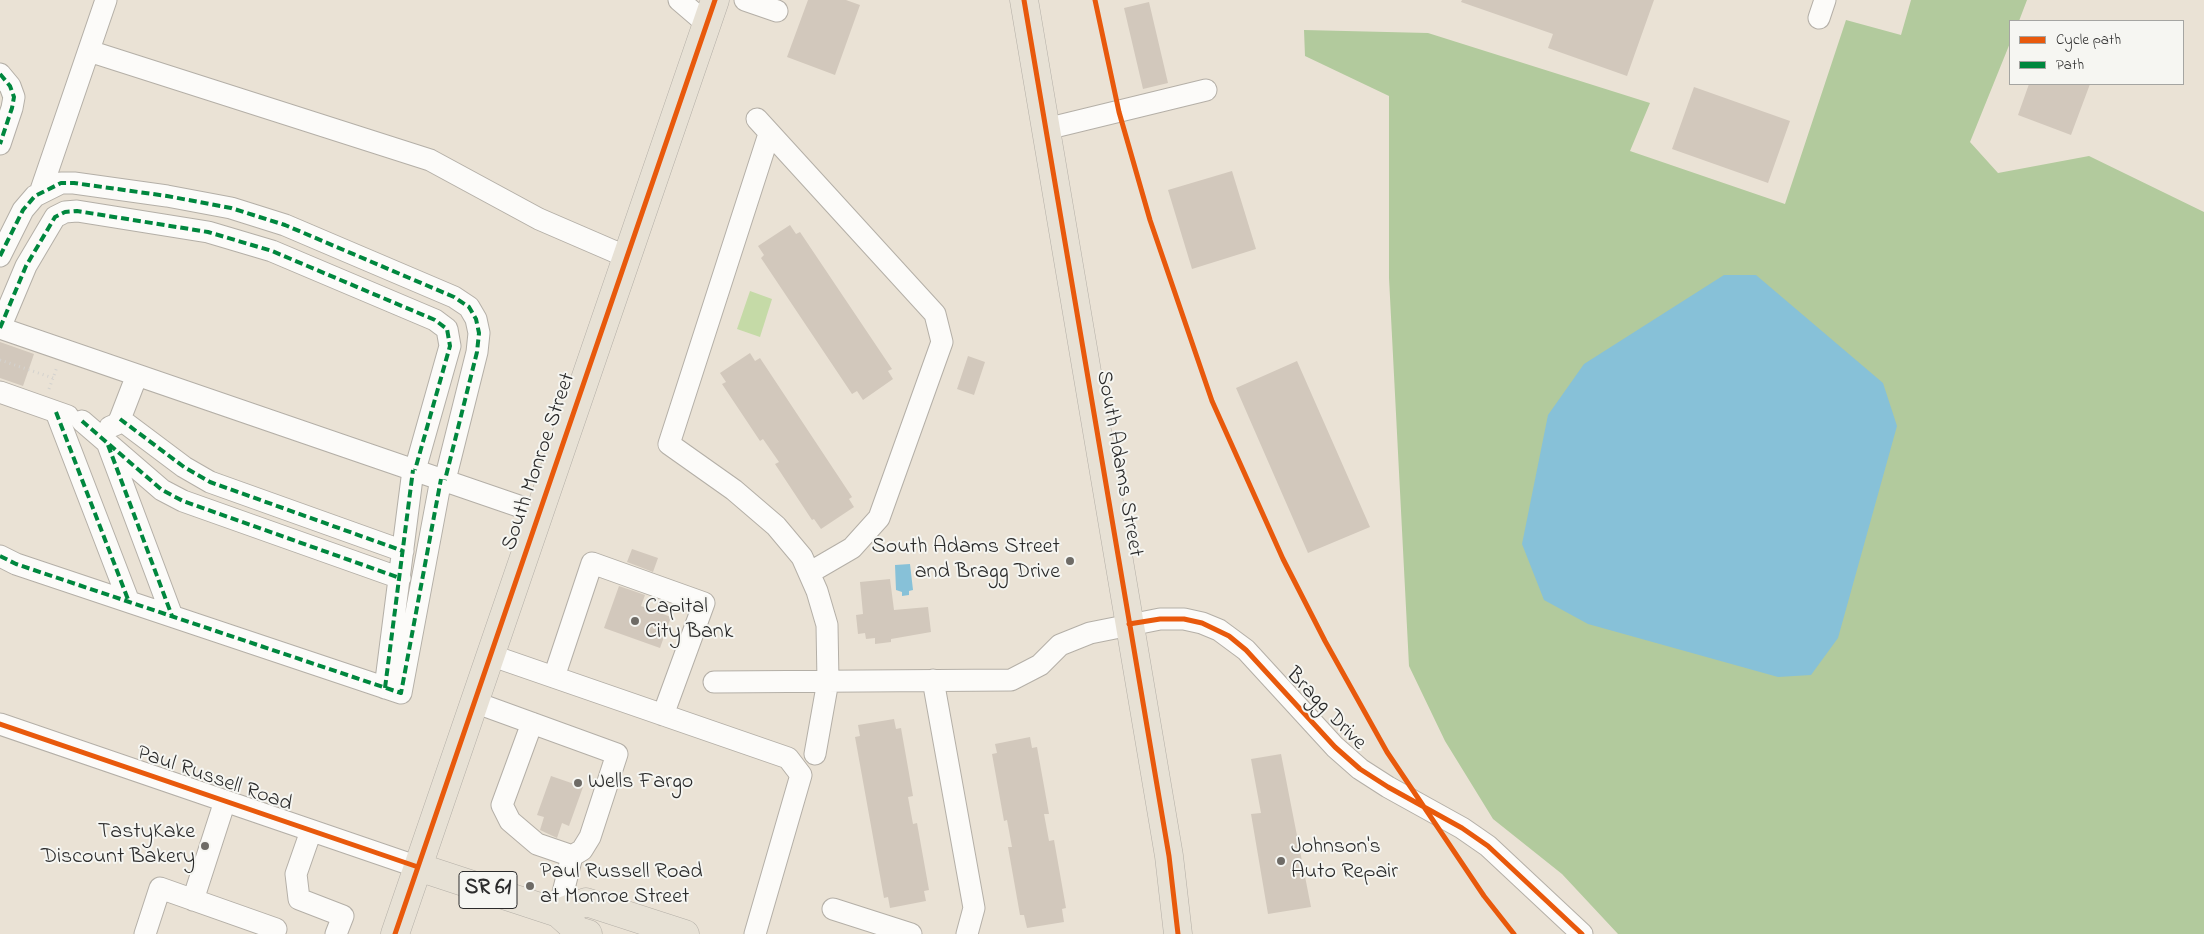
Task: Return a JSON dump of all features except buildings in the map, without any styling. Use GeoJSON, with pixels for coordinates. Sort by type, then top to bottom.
{"type":"FeatureCollection","features":[{"type":"Feature","properties":{"kind":"main road","name":"South Adams Street"},"geometry":{"type":"LineString","coordinates":[[1024,0],[1169,856],[1178,934]]}},
{"type":"Feature","properties":{"kind":"main road","name":"South Monroe Street"},"geometry":{"type":"LineString","coordinates":[[395,934],[711,12]]}},
{"type":"Feature","properties":{"kind":"main road","name":"Paul Russell Road"},"geometry":{"type":"LineString","coordinates":[[418,867],[558,913],[578,931],[588,934]]}},
{"type":"Feature","properties":{"kind":"main road"},"geometry":{"type":"LineString","coordinates":[[558,913],[586,902],[685,934]]}},
{"type":"Feature","properties":{"kind":"street"},"geometry":{"type":"LineString","coordinates":[[40,193],[106,0]]}},
{"type":"Feature","properties":{"kind":"street"},"geometry":{"type":"LineString","coordinates":[[679,0],[711,12]]}},
{"type":"Feature","properties":{"kind":"street"},"geometry":{"type":"LineString","coordinates":[[745,0],[777,10]]}},
{"type":"Feature","properties":{"kind":"street"},"geometry":{"type":"LineString","coordinates":[[89,50],[430,160],[539,219],[627,257]]}},
{"type":"Feature","properties":{"kind":"street"},"geometry":{"type":"LineString","coordinates":[[0,74],[10,86],[14,96],[0,144]]}},
{"type":"Feature","properties":{"kind":"street"},"geometry":{"type":"LineString","coordinates":[[1046,129],[1206,90]]}},
{"type":"Feature","properties":{"kind":"street"},"geometry":{"type":"LineString","coordinates":[[809,573],[852,548],[879,518],[942,342],[934,314],[763,127],[669,444],[734,490],[776,526],[802,557],[827,625],[828,681],[815,754]]}},
{"type":"Feature","properties":{"kind":"street"},"geometry":{"type":"LineString","coordinates":[[0,256],[23,210],[40,193],[62,183],[167,196],[232,208],[285,224],[454,297],[469,307],[476,319],[480,334],[477,352],[443,480],[401,693],[16,564],[0,556]]}},
{"type":"Feature","properties":{"kind":"street"},"geometry":{"type":"LineString","coordinates":[[385,688],[414,470],[450,346],[447,329],[435,320],[264,248],[208,232],[77,211],[66,212],[55,217],[26,266],[0,328],[62,349],[137,375],[414,470],[539,513]]}},
{"type":"Feature","properties":{"kind":"street"},"geometry":{"type":"LineString","coordinates":[[0,392],[82,421],[109,427],[117,424],[120,419],[137,375]]}},
{"type":"Feature","properties":{"kind":"street"},"geometry":{"type":"LineString","coordinates":[[50,409],[129,602]]}},
{"type":"Feature","properties":{"kind":"street"},"geometry":{"type":"LineString","coordinates":[[120,419],[184,467],[210,482],[403,551]]}},
{"type":"Feature","properties":{"kind":"street"},"geometry":{"type":"LineString","coordinates":[[82,421],[162,490],[183,501],[400,578]]}},
{"type":"Feature","properties":{"kind":"street"},"geometry":{"type":"LineString","coordinates":[[107,443],[172,616]]}},
{"type":"Feature","properties":{"kind":"street"},"geometry":{"type":"LineString","coordinates":[[554,677],[592,563],[704,604],[663,715]]}},
{"type":"Feature","properties":{"kind":"street","name":"Bragg Drive"},"geometry":{"type":"LineString","coordinates":[[714,682],[1011,680],[1040,665],[1060,646],[1090,633],[1160,619],[1184,619],[1202,623],[1229,636],[1246,650],[1335,747],[1360,769],[1388,787],[1462,828],[1482,842],[1522,876],[1582,934]]}},
{"type":"Feature","properties":{"kind":"street"},"geometry":{"type":"LineString","coordinates":[[490,655],[788,758],[801,775],[756,934]]}},
{"type":"Feature","properties":{"kind":"street"},"geometry":{"type":"LineString","coordinates":[[934,680],[974,908],[967,934]]}},
{"type":"Feature","properties":{"kind":"street"},"geometry":{"type":"LineString","coordinates":[[474,702],[617,754],[590,836],[582,850],[572,856],[558,913]]}},
{"type":"Feature","properties":{"kind":"street"},"geometry":{"type":"LineString","coordinates":[[532,723],[502,804],[510,821],[536,844],[572,856]]}},
{"type":"Feature","properties":{"kind":"street","name":"Paul Russell Road"},"geometry":{"type":"LineString","coordinates":[[0,724],[418,867]]}},
{"type":"Feature","properties":{"kind":"street"},"geometry":{"type":"LineString","coordinates":[[193,900],[225,801]]}},
{"type":"Feature","properties":{"kind":"street"},"geometry":{"type":"LineString","coordinates":[[310,830],[296,874],[299,900],[343,916],[336,934]]}},
{"type":"Feature","properties":{"kind":"street"},"geometry":{"type":"LineString","coordinates":[[145,934],[160,888],[276,929]]}},
{"type":"Feature","properties":{"kind":"street"},"geometry":{"type":"LineString","coordinates":[[833,909],[910,934]]}},
{"type":"Feature","properties":{"kind":"path"},"geometry":{"type":"LineString","coordinates":[[50,409],[53,378],[62,349]]}},
{"type":"Feature","properties":{"kind":"path"},"geometry":{"type":"LineString","coordinates":[[0,360],[53,378]]}},
{"type":"Feature","properties":{"kind":"green space"},"geometry":{"type":"Polygon","coordinates":[[[1911,0],[2027,0],[2019,20],[2009,20],[2009,45],[1970,142],[1998,173],[2089,156],[2204,212],[2204,934],[1618,934],[1562,874],[1493,819],[1445,741],[1409,666],[1389,278],[1389,96],[1305,56],[1304,30],[1428,33],[1650,103],[1630,151],[1785,204],[1846,20],[1901,35],[1911,0]]]}},
{"type":"Feature","properties":{"kind":"green space"},"geometry":{"type":"Polygon","coordinates":[[[750,291],[772,299],[760,337],[737,329],[750,291]]]}},
{"type":"Feature","properties":{"kind":"water"},"geometry":{"type":"Polygon","coordinates":[[[1724,275],[1756,275],[1883,383],[1897,426],[1838,638],[1811,675],[1778,677],[1588,624],[1544,600],[1522,544],[1548,415],[1584,364],[1724,275]]]}},
{"type":"Feature","properties":{"kind":"water"},"geometry":{"type":"Polygon","coordinates":[[[910,564],[913,590],[909,591],[909,595],[902,596],[902,592],[896,590],[895,565],[910,564]]]}},
{"type":"Feature","properties":{"kind":"marked path"},"geometry":{"type":"LineString","coordinates":[[0,74],[10,86],[14,97],[0,144]]}},
{"type":"Feature","properties":{"kind":"marked path"},"geometry":{"type":"LineString","coordinates":[[0,256],[23,210],[35,196],[61,183],[74,183],[167,196],[231,208],[285,225],[454,297],[469,307],[476,319],[479,333],[477,352],[445,480]]}},
{"type":"Feature","properties":{"kind":"marked path"},"geometry":{"type":"LineString","coordinates":[[0,328],[26,266],[55,217],[65,212],[77,211],[208,232],[272,251],[435,320],[447,329],[450,346],[415,470]]}},
{"type":"Feature","properties":{"kind":"marked path"},"geometry":{"type":"LineString","coordinates":[[56,412],[129,602]]}},
{"type":"Feature","properties":{"kind":"marked path"},"geometry":{"type":"LineString","coordinates":[[120,419],[184,467],[210,482],[403,551]]}},
{"type":"Feature","properties":{"kind":"marked path"},"geometry":{"type":"LineString","coordinates":[[82,421],[162,490],[183,501],[400,578]]}},
{"type":"Feature","properties":{"kind":"marked path"},"geometry":{"type":"LineString","coordinates":[[108,445],[172,616]]}},
{"type":"Feature","properties":{"kind":"marked path"},"geometry":{"type":"LineString","coordinates":[[385,688],[413,470]]}},
{"type":"Feature","properties":{"kind":"marked path"},"geometry":{"type":"LineString","coordinates":[[0,556],[16,564],[401,693],[441,479]]}},
{"type":"Feature","properties":{"kind":"cycle path"},"geometry":{"type":"LineString","coordinates":[[395,934],[715,0]]}},
{"type":"Feature","properties":{"kind":"cycle path"},"geometry":{"type":"LineString","coordinates":[[1024,0],[1169,856],[1178,934]]}},
{"type":"Feature","properties":{"kind":"cycle path"},"geometry":{"type":"LineString","coordinates":[[1095,0],[1119,112],[1150,220],[1212,401],[1283,559],[1325,641],[1387,752],[1484,896],[1514,934]]}},
{"type":"Feature","properties":{"kind":"cycle path"},"geometry":{"type":"LineString","coordinates":[[1129,624],[1160,619],[1184,619],[1202,623],[1229,636],[1246,650],[1335,747],[1360,769],[1388,787],[1462,828],[1488,846],[1582,934]]}},
{"type":"Feature","properties":{"kind":"cycle path"},"geometry":{"type":"LineString","coordinates":[[0,724],[418,867]]}},
{"type":"Feature","properties":{"kind":"place","name":"South Adams Street and Bragg Drive"},"geometry":{"type":"Point","coordinates":[1070,561]}},
{"type":"Feature","properties":{"kind":"place","name":"Capital City Bank"},"geometry":{"type":"Point","coordinates":[635,621]}},
{"type":"Feature","properties":{"kind":"place","name":"Wells Fargo"},"geometry":{"type":"Point","coordinates":[578,783]}},
{"type":"Feature","properties":{"kind":"place","name":"TastyKake Discount Bakery"},"geometry":{"type":"Point","coordinates":[205,846]}},
{"type":"Feature","properties":{"kind":"place","name":"Johnson's Auto Repair"},"geometry":{"type":"Point","coordinates":[1281,861]}},
{"type":"Feature","properties":{"kind":"place","name":"Paul Russell Road at Monroe Street"},"geometry":{"type":"Point","coordinates":[530,886]}}]}
